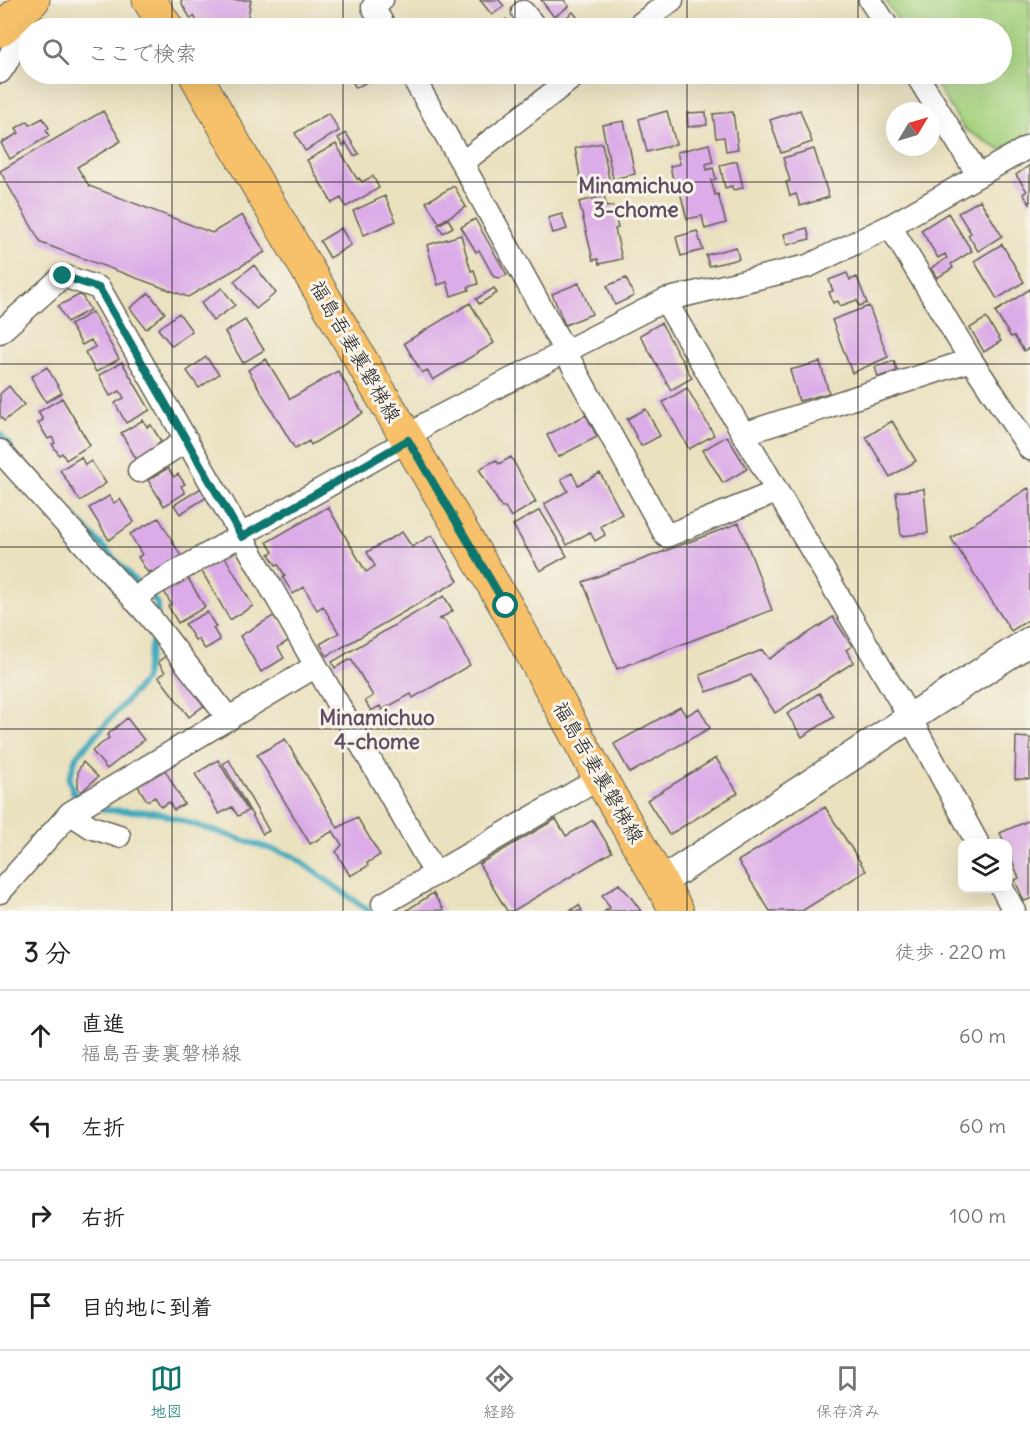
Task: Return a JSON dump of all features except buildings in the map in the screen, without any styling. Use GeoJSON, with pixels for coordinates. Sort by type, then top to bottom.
{"type":"FeatureCollection","features":[{"type":"Feature","properties":{"kind":"main road"},"geometry":{"type":"LineString","coordinates":[[148,0],[160,18]]}},
{"type":"Feature","properties":{"kind":"main road"},"geometry":{"type":"LineString","coordinates":[[0,30],[30,3]]}},
{"type":"Feature","properties":{"kind":"main road","name":"福島吾妻裏磐梯線"},"geometry":{"type":"LineString","coordinates":[[201,84],[506,606],[600,778],[677,911]]}},
{"type":"Feature","properties":{"kind":"street"},"geometry":{"type":"LineString","coordinates":[[379,18],[373,7],[382,0]]}},
{"type":"Feature","properties":{"kind":"street"},"geometry":{"type":"LineString","coordinates":[[648,18],[672,0]]}},
{"type":"Feature","properties":{"kind":"street"},"geometry":{"type":"LineString","coordinates":[[870,0],[882,18]]}},
{"type":"Feature","properties":{"kind":"street"},"geometry":{"type":"LineString","coordinates":[[24,18],[30,3]]}},
{"type":"Feature","properties":{"kind":"street"},"geometry":{"type":"LineString","coordinates":[[0,72],[18,35]]}},
{"type":"Feature","properties":{"kind":"street"},"geometry":{"type":"LineString","coordinates":[[417,84],[666,536],[776,492]]}},
{"type":"Feature","properties":{"kind":"street"},"geometry":{"type":"LineString","coordinates":[[462,163],[562,84]]}},
{"type":"Feature","properties":{"kind":"street"},"geometry":{"type":"LineString","coordinates":[[922,84],[978,175]]}},
{"type":"Feature","properties":{"kind":"street"},"geometry":{"type":"LineString","coordinates":[[142,594],[408,440],[427,423],[665,300],[808,266],[890,226],[1030,146]]}},
{"type":"Feature","properties":{"kind":"street"},"geometry":{"type":"LineString","coordinates":[[890,226],[971,360],[1030,449]]}},
{"type":"Feature","properties":{"kind":"street"},"geometry":{"type":"LineString","coordinates":[[0,332],[63,276],[99,288],[435,873]]}},
{"type":"Feature","properties":{"kind":"street"},"geometry":{"type":"LineString","coordinates":[[665,300],[909,718],[976,839]]}},
{"type":"Feature","properties":{"kind":"street"},"geometry":{"type":"LineString","coordinates":[[743,434],[971,360]]}},
{"type":"Feature","properties":{"kind":"street"},"geometry":{"type":"LineString","coordinates":[[138,471],[187,441]]}},
{"type":"Feature","properties":{"kind":"street"},"geometry":{"type":"LineString","coordinates":[[0,451],[142,594],[150,617],[229,719]]}},
{"type":"Feature","properties":{"kind":"street"},"geometry":{"type":"LineString","coordinates":[[661,882],[1030,641]]}},
{"type":"Feature","properties":{"kind":"street"},"geometry":{"type":"LineString","coordinates":[[0,892],[70,813],[316,666]]}},
{"type":"Feature","properties":{"kind":"street"},"geometry":{"type":"LineString","coordinates":[[383,904],[600,778]]}},
{"type":"Feature","properties":{"kind":"street"},"geometry":{"type":"LineString","coordinates":[[70,813],[91,827],[119,836]]}},
{"type":"Feature","properties":{"kind":"street"},"geometry":{"type":"LineString","coordinates":[[1005,893],[1014,911]]}},
{"type":"Feature","properties":{"kind":"green space"},"geometry":{"type":"Polygon","coordinates":[[[885,0],[1030,0],[1030,134],[1000,150],[964,129],[936,84],[1012,84],[1012,18],[897,18],[885,0]]]}},
{"type":"Feature","properties":{"kind":"waterway"},"geometry":{"type":"LineString","coordinates":[[0,434],[11,447]]}},
{"type":"Feature","properties":{"kind":"waterway"},"geometry":{"type":"LineString","coordinates":[[73,515],[142,588]]}},
{"type":"Feature","properties":{"kind":"waterway"},"geometry":{"type":"LineString","coordinates":[[149,595],[158,604],[157,614]]}},
{"type":"Feature","properties":{"kind":"waterway"},"geometry":{"type":"LineString","coordinates":[[83,800],[73,792],[69,779],[76,757],[144,681],[154,633]]}},
{"type":"Feature","properties":{"kind":"waterway"},"geometry":{"type":"LineString","coordinates":[[94,806],[105,810],[155,812],[293,856],[369,911]]}},
{"type":"Feature","properties":{"kind":"district","name":"Minamichuo 3-chome"},"geometry":{"type":"Point","coordinates":[636,197]}},
{"type":"Feature","properties":{"kind":"district","name":"Minamichuo 4-chome"},"geometry":{"type":"Point","coordinates":[377,729]}},
{"type":"Feature","properties":{"kind":"route"},"geometry":{"type":"LineString","coordinates":[[63,276],[99,288],[242,537],[408,440],[506,606]]}}]}
